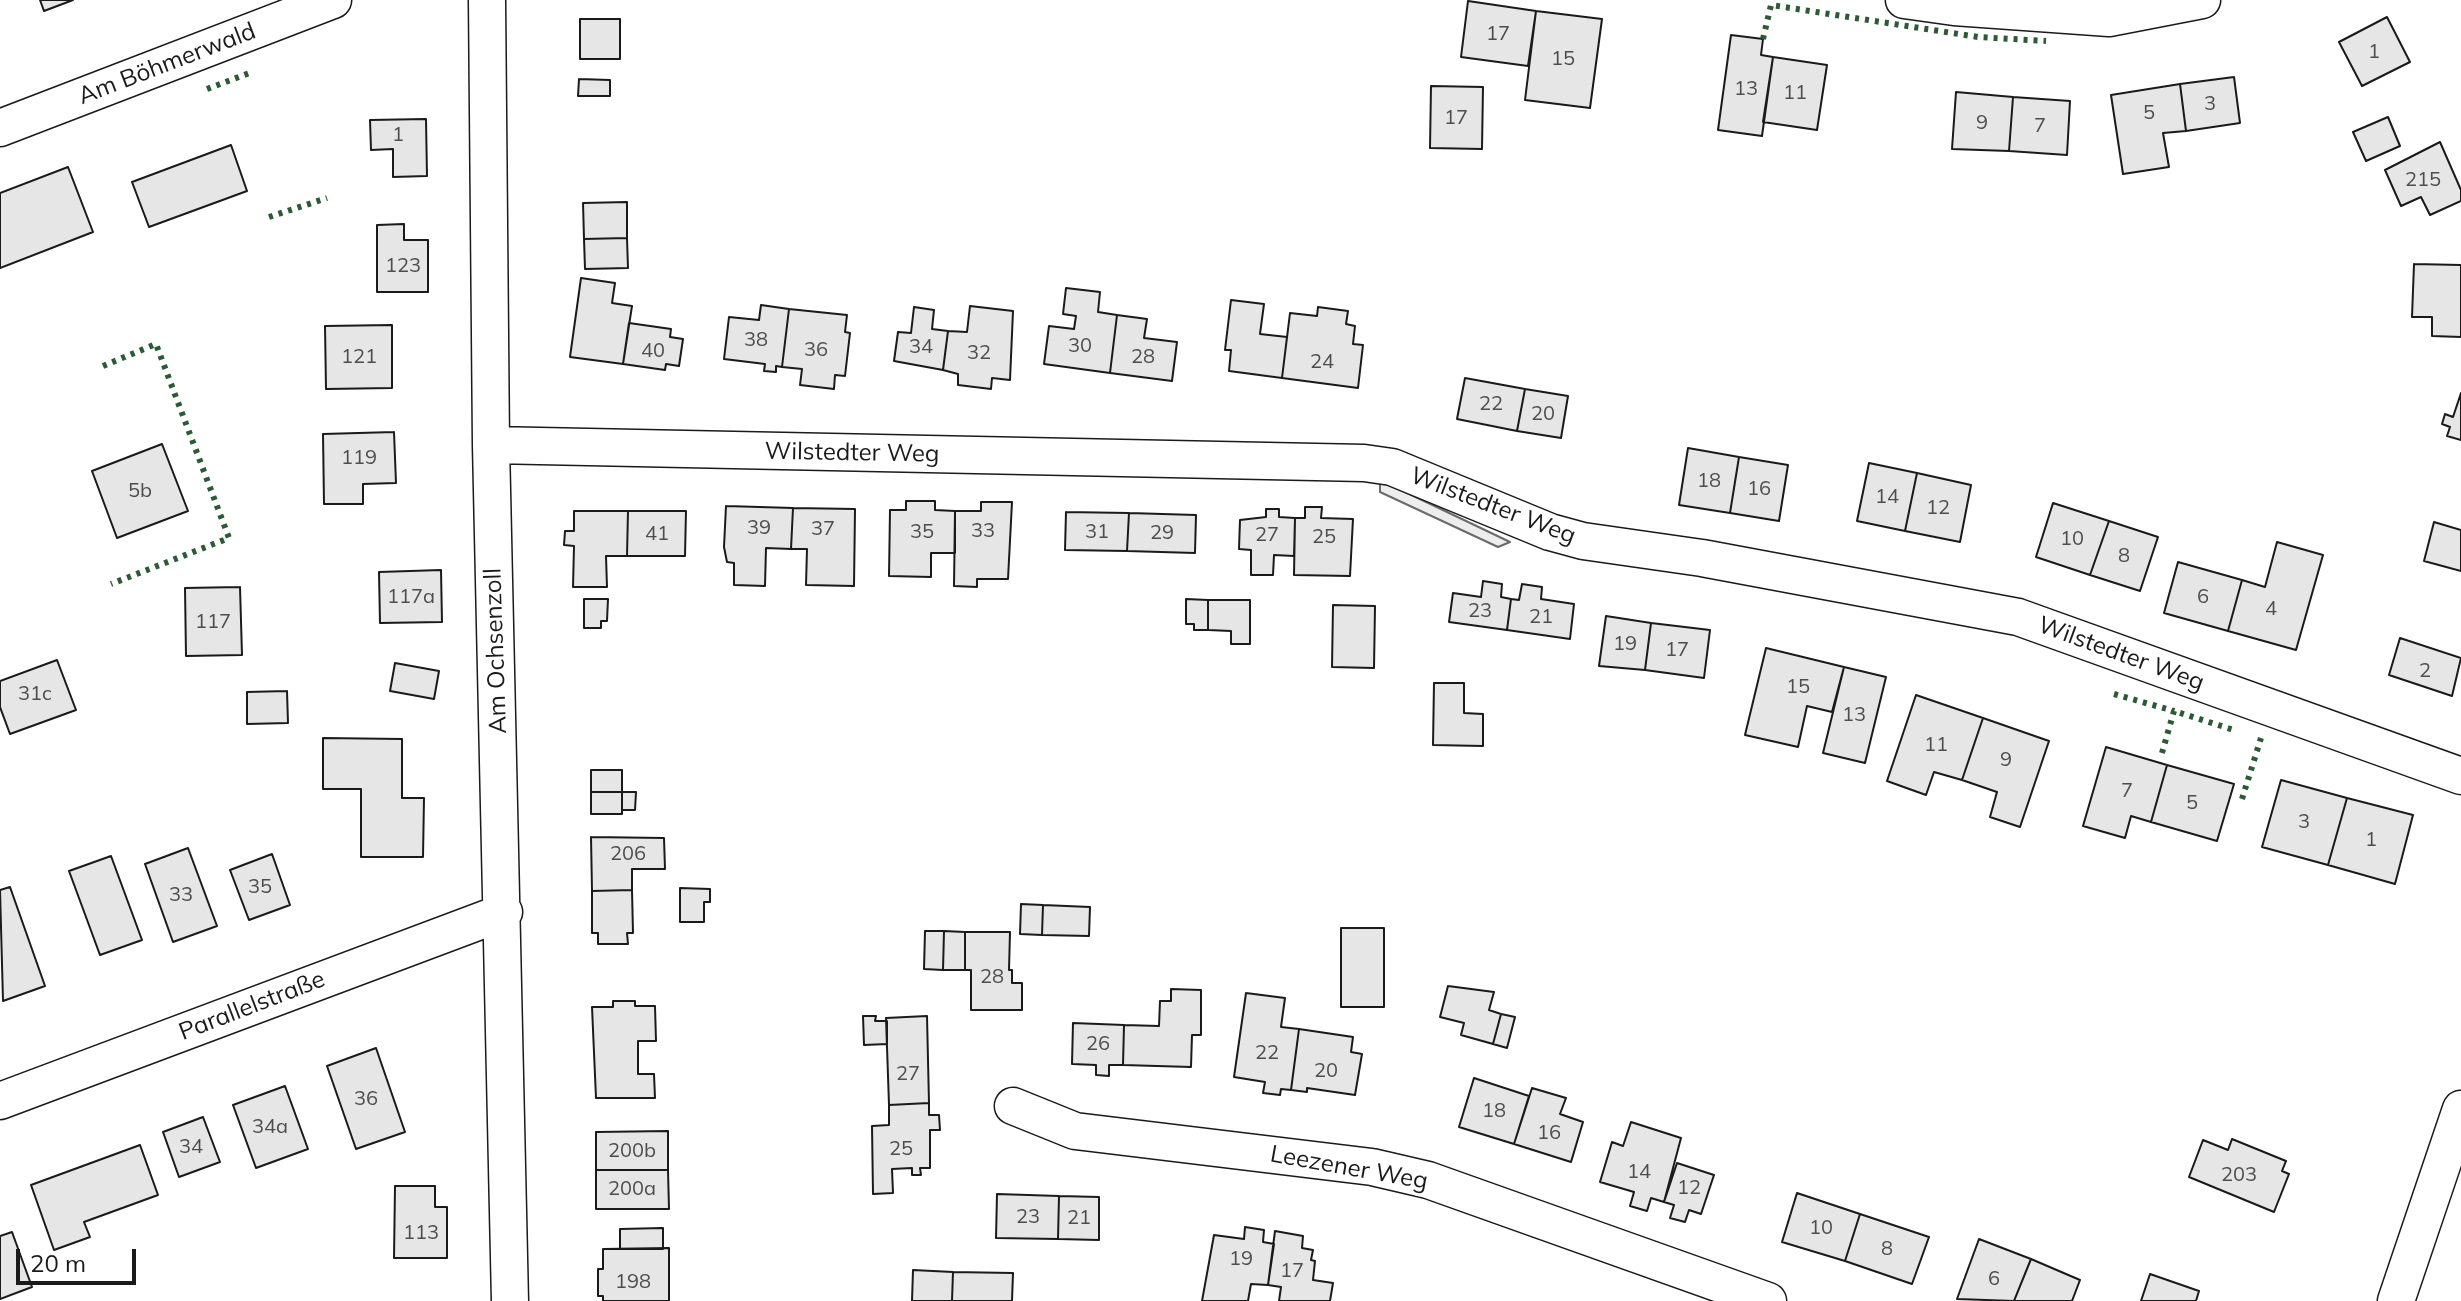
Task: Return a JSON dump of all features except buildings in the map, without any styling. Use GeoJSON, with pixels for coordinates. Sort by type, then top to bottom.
{"type":"FeatureCollection","features":[{"type":"Feature","properties":{"kind":"street","name":"Am Böhmerwald"},"geometry":{"type":"LineString","coordinates":[[0,128],[333,0]]}},
{"type":"Feature","properties":{"kind":"street","name":"Am Ochsenzoll"},"geometry":{"type":"LineString","coordinates":[[487,0],[491,445],[504,912],[510,1301]]}},
{"type":"Feature","properties":{"kind":"street"},"geometry":{"type":"LineString","coordinates":[[1904,0],[1954,7],[2109,18],[2202,0]]}},
{"type":"Feature","properties":{"kind":"street","name":"Wilstedter Weg"},"geometry":{"type":"LineString","coordinates":[[491,445],[1364,463],[1392,467],[1550,532],[1583,541],[1702,558],[2018,617],[2461,776]]}},
{"type":"Feature","properties":{"kind":"street","name":"Parallelstraße"},"geometry":{"type":"LineString","coordinates":[[0,1101],[504,912]]}},
{"type":"Feature","properties":{"kind":"street","name":"Leezener Weg"},"geometry":{"type":"LineString","coordinates":[[1013,1106],[1075,1131],[1372,1167],[1428,1180],[1768,1301]]}},
{"type":"Feature","properties":{"kind":"street"},"geometry":{"type":"LineString","coordinates":[[2396,1301],[2461,1109]]}},
{"type":"Feature","properties":{"kind":"shaded area"},"geometry":{"type":"Polygon","coordinates":[[[1380,480],[1510,542],[1498,547],[1380,492],[1380,480]]]}},
{"type":"Feature","properties":{"kind":"hedge"},"geometry":{"type":"LineString","coordinates":[[1763,39],[1771,5],[1978,37],[2046,41]]}},
{"type":"Feature","properties":{"kind":"hedge"},"geometry":{"type":"LineString","coordinates":[[207,89],[252,72]]}},
{"type":"Feature","properties":{"kind":"hedge"},"geometry":{"type":"LineString","coordinates":[[269,217],[327,198]]}},
{"type":"Feature","properties":{"kind":"hedge"},"geometry":{"type":"LineString","coordinates":[[103,366],[156,344],[229,538],[111,584]]}},
{"type":"Feature","properties":{"kind":"hedge"},"geometry":{"type":"LineString","coordinates":[[2114,694],[2174,711]]}},
{"type":"Feature","properties":{"kind":"hedge"},"geometry":{"type":"LineString","coordinates":[[2162,753],[2174,711],[2237,731]]}},
{"type":"Feature","properties":{"kind":"hedge"},"geometry":{"type":"LineString","coordinates":[[2242,799],[2261,738]]}}]}
